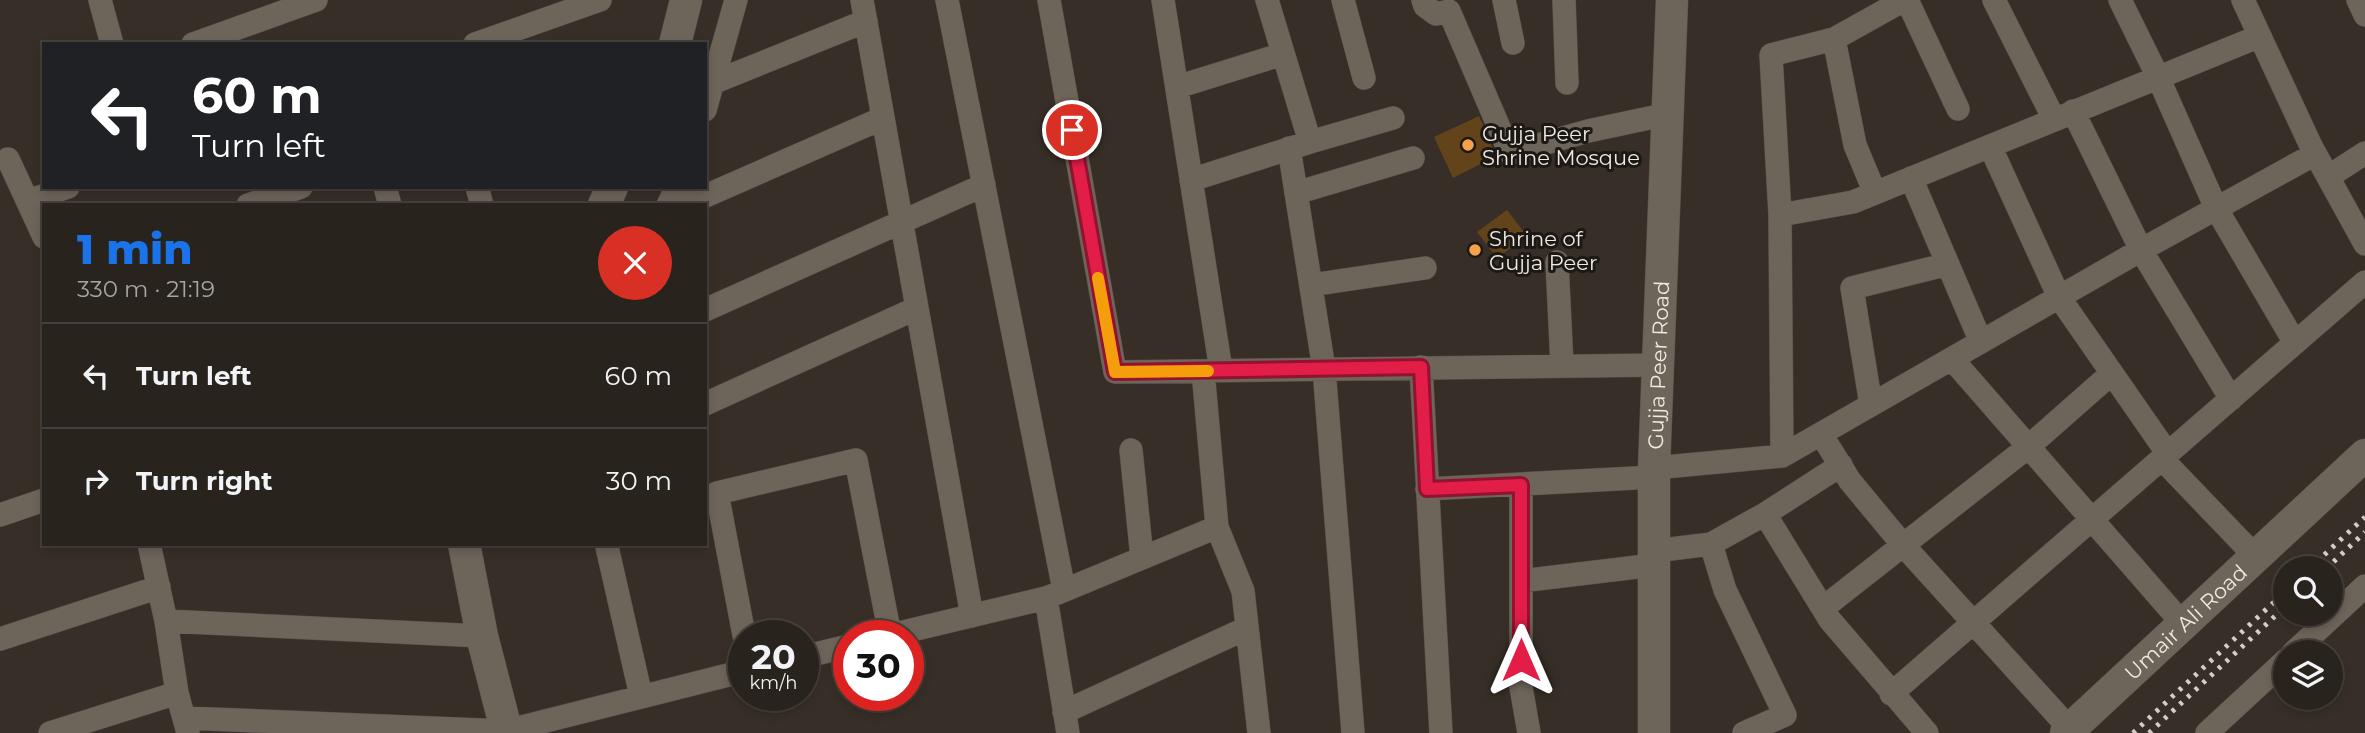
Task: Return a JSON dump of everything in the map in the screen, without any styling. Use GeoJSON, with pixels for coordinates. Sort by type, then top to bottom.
{"type":"FeatureCollection","features":[{"type":"Feature","properties":{"kind":"street"},"geometry":{"type":"LineString","coordinates":[[100,0],[111,42]]}},
{"type":"Feature","properties":{"kind":"street"},"geometry":{"type":"LineString","coordinates":[[199,42],[316,0]]}},
{"type":"Feature","properties":{"kind":"street"},"geometry":{"type":"LineString","coordinates":[[481,42],[600,0]]}},
{"type":"Feature","properties":{"kind":"street"},"geometry":{"type":"LineString","coordinates":[[676,42],[686,0]]}},
{"type":"Feature","properties":{"kind":"street"},"geometry":{"type":"LineString","coordinates":[[707,102],[736,0]]}},
{"type":"Feature","properties":{"kind":"street"},"geometry":{"type":"LineString","coordinates":[[947,0],[984,185],[1055,594],[1062,726],[1247,628]]}},
{"type":"Feature","properties":{"kind":"street"},"geometry":{"type":"LineString","coordinates":[[1049,0],[1115,372],[1658,365]]}},
{"type":"Feature","properties":{"kind":"street"},"geometry":{"type":"LineString","coordinates":[[1163,0],[1191,180],[1212,370],[1217,527],[1243,591],[1259,733]]}},
{"type":"Feature","properties":{"kind":"street"},"geometry":{"type":"LineString","coordinates":[[1267,0],[1283,54],[1299,145],[1296,193],[1324,369],[1353,733]]}},
{"type":"Feature","properties":{"kind":"street"},"geometry":{"type":"LineString","coordinates":[[1343,0],[1364,78]]}},
{"type":"Feature","properties":{"kind":"street"},"geometry":{"type":"LineString","coordinates":[[1423,0],[1425,6],[1436,15],[1450,11],[1510,153],[1588,131],[1668,114]]}},
{"type":"Feature","properties":{"kind":"street"},"geometry":{"type":"LineString","coordinates":[[1504,0],[1514,43]]}},
{"type":"Feature","properties":{"kind":"street"},"geometry":{"type":"LineString","coordinates":[[1564,0],[1567,83]]}},
{"type":"Feature","properties":{"kind":"street"},"geometry":{"type":"LineString","coordinates":[[1782,456],[1780,215],[1771,55],[1834,39],[1906,0],[1958,109]]}},
{"type":"Feature","properties":{"kind":"street"},"geometry":{"type":"LineString","coordinates":[[1994,0],[2231,399]]}},
{"type":"Feature","properties":{"kind":"street"},"geometry":{"type":"LineString","coordinates":[[2120,0],[2158,77],[2216,208],[2295,343]]}},
{"type":"Feature","properties":{"kind":"street"},"geometry":{"type":"LineString","coordinates":[[2358,0],[2365,15]]}},
{"type":"Feature","properties":{"kind":"street"},"geometry":{"type":"LineString","coordinates":[[2245,1],[2315,153],[2365,244]]}},
{"type":"Feature","properties":{"kind":"street","name":"Gujja Peer Road"},"geometry":{"type":"LineString","coordinates":[[1654,733],[1654,472],[1668,114],[1677,2]]}},
{"type":"Feature","properties":{"kind":"street"},"geometry":{"type":"LineString","coordinates":[[712,83],[864,10],[972,616]]}},
{"type":"Feature","properties":{"kind":"street"},"geometry":{"type":"LineString","coordinates":[[1780,215],[1853,202],[2260,36]]}},
{"type":"Feature","properties":{"kind":"street"},"geometry":{"type":"LineString","coordinates":[[1834,39],[1855,145],[1875,193]]}},
{"type":"Feature","properties":{"kind":"street"},"geometry":{"type":"LineString","coordinates":[[1177,87],[1283,54]]}},
{"type":"Feature","properties":{"kind":"street"},"geometry":{"type":"LineString","coordinates":[[690,203],[883,118]]}},
{"type":"Feature","properties":{"kind":"street"},"geometry":{"type":"LineString","coordinates":[[1191,180],[1393,118]]}},
{"type":"Feature","properties":{"kind":"street"},"geometry":{"type":"LineString","coordinates":[[1990,146],[2059,297],[2165,456],[2255,556]]}},
{"type":"Feature","properties":{"kind":"street"},"geometry":{"type":"LineString","coordinates":[[1427,489],[1521,485],[1782,456],[2315,153]]}},
{"type":"Feature","properties":{"kind":"street"},"geometry":{"type":"LineString","coordinates":[[2328,177],[2365,153]]}},
{"type":"Feature","properties":{"kind":"street"},"geometry":{"type":"LineString","coordinates":[[1296,193],[1413,158]]}},
{"type":"Feature","properties":{"kind":"street"},"geometry":{"type":"LineString","coordinates":[[8,159],[42,232]]}},
{"type":"Feature","properties":{"kind":"street"},"geometry":{"type":"LineString","coordinates":[[1911,178],[1981,342]]}},
{"type":"Feature","properties":{"kind":"street"},"geometry":{"type":"LineString","coordinates":[[707,309],[984,185]]}},
{"type":"Feature","properties":{"kind":"street"},"geometry":{"type":"LineString","coordinates":[[28,201],[62,189]]}},
{"type":"Feature","properties":{"kind":"street"},"geometry":{"type":"LineString","coordinates":[[256,203],[289,195]]}},
{"type":"Feature","properties":{"kind":"street"},"geometry":{"type":"LineString","coordinates":[[1557,262],[1562,365]]}},
{"type":"Feature","properties":{"kind":"street"},"geometry":{"type":"LineString","coordinates":[[1871,405],[1852,288],[1948,264]]}},
{"type":"Feature","properties":{"kind":"street"},"geometry":{"type":"LineString","coordinates":[[1311,285],[1425,268]]}},
{"type":"Feature","properties":{"kind":"street"},"geometry":{"type":"LineString","coordinates":[[1891,694],[2365,282]]}},
{"type":"Feature","properties":{"kind":"street"},"geometry":{"type":"LineString","coordinates":[[707,403],[917,308]]}},
{"type":"Feature","properties":{"kind":"street"},"geometry":{"type":"LineString","coordinates":[[1952,359],[2183,624]]}},
{"type":"Feature","properties":{"kind":"street"},"geometry":{"type":"LineString","coordinates":[[1421,367],[1441,733]]}},
{"type":"Feature","properties":{"kind":"street"},"geometry":{"type":"LineString","coordinates":[[1823,608],[2028,447],[2112,373]]}},
{"type":"Feature","properties":{"kind":"street"},"geometry":{"type":"LineString","coordinates":[[1821,434],[1850,481],[1903,545],[2068,731]]}},
{"type":"Feature","properties":{"kind":"street"},"geometry":{"type":"LineString","coordinates":[[1131,450],[1142,558]]}},
{"type":"Feature","properties":{"kind":"street","name":"Umair Ali Road"},"geometry":{"type":"LineString","coordinates":[[2068,731],[2365,455]]}},
{"type":"Feature","properties":{"kind":"street"},"geometry":{"type":"LineString","coordinates":[[741,620],[717,492],[856,460],[888,620]]}},
{"type":"Feature","properties":{"kind":"street"},"geometry":{"type":"LineString","coordinates":[[1521,581],[1654,558],[1711,544],[1765,514],[1841,465]]}},
{"type":"Feature","properties":{"kind":"street"},"geometry":{"type":"LineString","coordinates":[[1521,485],[1521,687],[1529,733]]}},
{"type":"Feature","properties":{"kind":"street"},"geometry":{"type":"LineString","coordinates":[[0,515],[42,501]]}},
{"type":"Feature","properties":{"kind":"street"},"geometry":{"type":"LineString","coordinates":[[1765,514],[1829,620],[1927,733]]}},
{"type":"Feature","properties":{"kind":"street"},"geometry":{"type":"LineString","coordinates":[[924,627],[1055,594],[1217,527]]}},
{"type":"Feature","properties":{"kind":"street"},"geometry":{"type":"LineString","coordinates":[[1711,544],[1725,590],[1785,715],[1744,733]]}},
{"type":"Feature","properties":{"kind":"street"},"geometry":{"type":"LineString","coordinates":[[152,546],[177,693],[187,726],[506,732],[728,675]]}},
{"type":"Feature","properties":{"kind":"street"},"geometry":{"type":"LineString","coordinates":[[464,546],[482,636],[506,732]]}},
{"type":"Feature","properties":{"kind":"street"},"geometry":{"type":"LineString","coordinates":[[607,547],[641,696]]}},
{"type":"Feature","properties":{"kind":"street"},"geometry":{"type":"LineString","coordinates":[[2307,640],[2365,586]]}},
{"type":"Feature","properties":{"kind":"street"},"geometry":{"type":"LineString","coordinates":[[0,639],[159,587]]}},
{"type":"Feature","properties":{"kind":"street"},"geometry":{"type":"LineString","coordinates":[[166,621],[482,636]]}},
{"type":"Feature","properties":{"kind":"street"},"geometry":{"type":"LineString","coordinates":[[2208,732],[2273,672]]}},
{"type":"Feature","properties":{"kind":"street"},"geometry":{"type":"LineString","coordinates":[[50,733],[177,693]]}},
{"type":"Feature","properties":{"kind":"building","name":"Gujja Peer Shrine Mosque"},"geometry":{"type":"Polygon","coordinates":[[[1479,116],[1496,156],[1453,178],[1434,137],[1479,116]]]}},
{"type":"Feature","properties":{"kind":"building"},"geometry":{"type":"Polygon","coordinates":[[[1507,210],[1527,236],[1497,258],[1477,232],[1507,210]]]}},
{"type":"Feature","properties":{"kind":"railway"},"geometry":{"type":"LineString","coordinates":[[2323,556],[2365,517]]}},
{"type":"Feature","properties":{"kind":"railway"},"geometry":{"type":"LineString","coordinates":[[2340,556],[2365,532]]}},
{"type":"Feature","properties":{"kind":"railway"},"geometry":{"type":"LineString","coordinates":[[2133,733],[2273,603]]}},
{"type":"Feature","properties":{"kind":"railway"},"geometry":{"type":"LineString","coordinates":[[2149,733],[2273,618]]}},
{"type":"Feature","properties":{"kind":"slow traffic"},"geometry":{"type":"LineString","coordinates":[[1098,278],[1115,372],[1208,371]]}},
{"type":"Feature","properties":{"kind":"place","name":"Gujja Peer Shrine Mosque"},"geometry":{"type":"Point","coordinates":[1468,145]}},
{"type":"Feature","properties":{"kind":"place","name":"Shrine of Gujja Peer"},"geometry":{"type":"Point","coordinates":[1475,250]}},
{"type":"Feature","properties":{"kind":"route"},"geometry":{"type":"LineString","coordinates":[[1072,130],[1115,372],[1421,367],[1427,489],[1521,485],[1521,660]]}}]}
